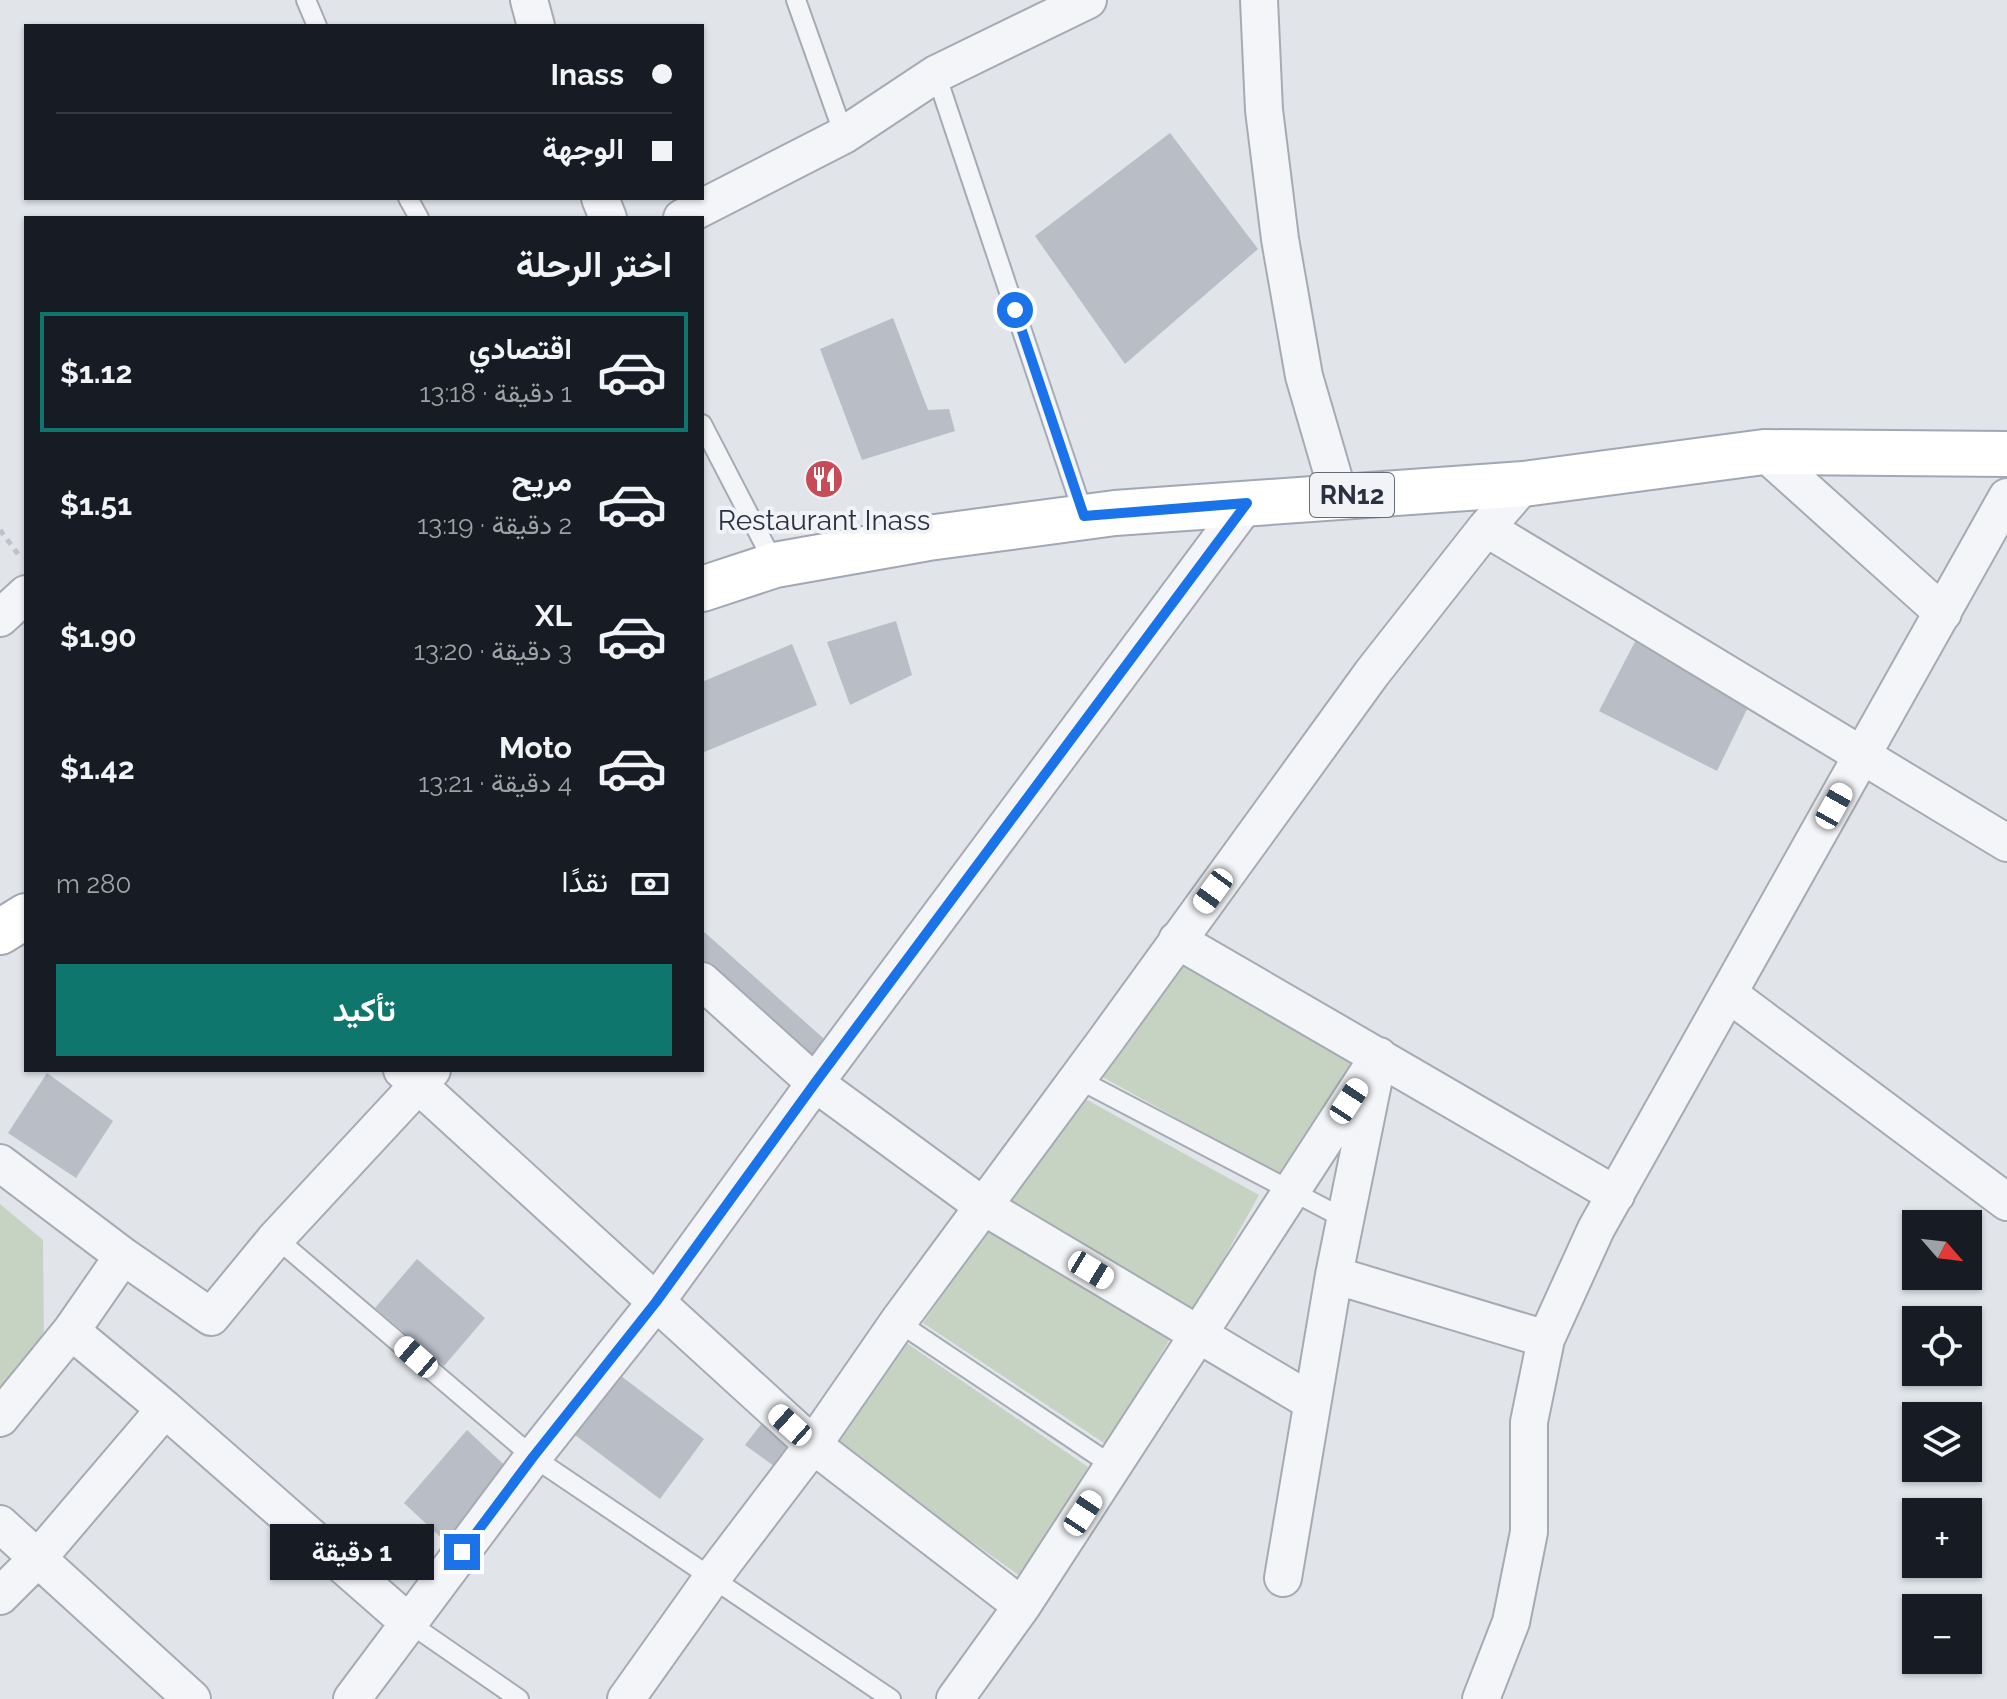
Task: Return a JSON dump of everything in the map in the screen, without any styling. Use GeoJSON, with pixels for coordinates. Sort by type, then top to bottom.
{"type":"FeatureCollection","features":[{"type":"Feature","properties":{"kind":"main road","name":"RN12"},"geometry":{"type":"LineString","coordinates":[[704,588],[775,565],[928,538],[1084,516],[1524,484],[1764,452],[2007,454]]}},
{"type":"Feature","properties":{"kind":"main road"},"geometry":{"type":"LineString","coordinates":[[0,932],[24,917]]}},
{"type":"Feature","properties":{"kind":"street"},"geometry":{"type":"LineString","coordinates":[[529,0],[535,24]]}},
{"type":"Feature","properties":{"kind":"street"},"geometry":{"type":"LineString","coordinates":[[686,216],[844,135],[936,74],[1088,0]]}},
{"type":"Feature","properties":{"kind":"street"},"geometry":{"type":"LineString","coordinates":[[1259,0],[1264,110],[1280,239],[1304,376],[1339,496]]}},
{"type":"Feature","properties":{"kind":"street"},"geometry":{"type":"LineString","coordinates":[[1764,452],[1943,613]]}},
{"type":"Feature","properties":{"kind":"street"},"geometry":{"type":"LineString","coordinates":[[626,1699],[1372,673],[1524,484]]}},
{"type":"Feature","properties":{"kind":"street"},"geometry":{"type":"LineString","coordinates":[[1481,1699],[1511,1622],[1529,1532],[1529,1422],[1546,1339],[1596,1229],[2007,497]]}},
{"type":"Feature","properties":{"kind":"street"},"geometry":{"type":"LineString","coordinates":[[352,1699],[533,1457],[656,1302],[815,1083],[1247,503]]}},
{"type":"Feature","properties":{"kind":"street"},"geometry":{"type":"LineString","coordinates":[[1486,528],[2007,843]]}},
{"type":"Feature","properties":{"kind":"street"},"geometry":{"type":"LineString","coordinates":[[0,618],[24,596]]}},
{"type":"Feature","properties":{"kind":"street"},"geometry":{"type":"LineString","coordinates":[[1177,940],[1616,1195]]}},
{"type":"Feature","properties":{"kind":"street"},"geometry":{"type":"LineString","coordinates":[[704,983],[815,1083],[983,1206],[1312,1402]]}},
{"type":"Feature","properties":{"kind":"street"},"geometry":{"type":"LineString","coordinates":[[1729,994],[2007,1202]]}},
{"type":"Feature","properties":{"kind":"street"},"geometry":{"type":"LineString","coordinates":[[955,1699],[1022,1606],[1379,1056]]}},
{"type":"Feature","properties":{"kind":"street"},"geometry":{"type":"LineString","coordinates":[[1283,1578],[1334,1275],[1379,1056]]}},
{"type":"Feature","properties":{"kind":"street"},"geometry":{"type":"LineString","coordinates":[[0,1163],[123,1256],[211,1317],[417,1075],[656,1302],[813,1445],[1022,1606]]}},
{"type":"Feature","properties":{"kind":"street"},"geometry":{"type":"LineString","coordinates":[[0,1418],[71,1331],[123,1256]]}},
{"type":"Feature","properties":{"kind":"street"},"geometry":{"type":"LineString","coordinates":[[1334,1275],[1546,1339]]}},
{"type":"Feature","properties":{"kind":"street"},"geometry":{"type":"LineString","coordinates":[[71,1331],[165,1409],[409,1623]]}},
{"type":"Feature","properties":{"kind":"street"},"geometry":{"type":"LineString","coordinates":[[0,1596],[38,1558],[165,1409]]}},
{"type":"Feature","properties":{"kind":"street"},"geometry":{"type":"LineString","coordinates":[[0,1524],[192,1699]]}},
{"type":"Feature","properties":{"kind":"lane"},"geometry":{"type":"LineString","coordinates":[[306,0],[316,24]]}},
{"type":"Feature","properties":{"kind":"lane"},"geometry":{"type":"LineString","coordinates":[[796,0],[844,135]]}},
{"type":"Feature","properties":{"kind":"lane"},"geometry":{"type":"LineString","coordinates":[[936,74],[1084,516]]}},
{"type":"Feature","properties":{"kind":"lane"},"geometry":{"type":"LineString","coordinates":[[704,428],[775,565]]}},
{"type":"Feature","properties":{"kind":"lane"},"geometry":{"type":"LineString","coordinates":[[1076,1078],[1345,1219]]}},
{"type":"Feature","properties":{"kind":"lane"},"geometry":{"type":"LineString","coordinates":[[276,1238],[533,1457],[891,1699]]}},
{"type":"Feature","properties":{"kind":"lane"},"geometry":{"type":"LineString","coordinates":[[898,1322],[1113,1466]]}},
{"type":"Feature","properties":{"kind":"lane"},"geometry":{"type":"LineString","coordinates":[[409,1623],[519,1699]]}},
{"type":"Feature","properties":{"kind":"path"},"geometry":{"type":"LineString","coordinates":[[0,530],[24,562]]}},
{"type":"Feature","properties":{"kind":"green space"},"geometry":{"type":"Polygon","coordinates":[[[1183,956],[1355,1058],[1284,1177],[1097,1074],[1183,956]]]}},
{"type":"Feature","properties":{"kind":"green space"},"geometry":{"type":"Polygon","coordinates":[[[1080,1096],[1259,1195],[1193,1314],[1005,1205],[1080,1096]]]}},
{"type":"Feature","properties":{"kind":"green space"},"geometry":{"type":"Polygon","coordinates":[[[0,1204],[43,1240],[44,1344],[0,1391],[0,1204]]]}},
{"type":"Feature","properties":{"kind":"green space"},"geometry":{"type":"Polygon","coordinates":[[[988,1230],[1171,1337],[1107,1445],[923,1323],[988,1230]]]}},
{"type":"Feature","properties":{"kind":"green space"},"geometry":{"type":"Polygon","coordinates":[[[905,1342],[1088,1467],[1023,1578],[835,1445],[905,1342]]]}},
{"type":"Feature","properties":{"kind":"building"},"geometry":{"type":"Polygon","coordinates":[[[1170,133],[1258,249],[1125,364],[1035,236],[1170,133]]]}},
{"type":"Feature","properties":{"kind":"building"},"geometry":{"type":"Polygon","coordinates":[[[893,318],[928,410],[949,409],[955,431],[862,460],[820,349],[893,318]]]}},
{"type":"Feature","properties":{"kind":"building"},"geometry":{"type":"Polygon","coordinates":[[[896,621],[912,675],[850,705],[827,642],[896,621]]]}},
{"type":"Feature","properties":{"kind":"building"},"geometry":{"type":"Polygon","coordinates":[[[1639,634],[1751,701],[1717,771],[1599,711],[1639,634]]]}},
{"type":"Feature","properties":{"kind":"building"},"geometry":{"type":"Polygon","coordinates":[[[792,644],[817,705],[704,752],[704,681],[792,644]]]}},
{"type":"Feature","properties":{"kind":"building"},"geometry":{"type":"Polygon","coordinates":[[[704,932],[832,1046],[815,1064],[704,965],[704,932]]]}},
{"type":"Feature","properties":{"kind":"building"},"geometry":{"type":"Polygon","coordinates":[[[47,1073],[113,1121],[76,1178],[8,1133],[47,1073]]]}},
{"type":"Feature","properties":{"kind":"building"},"geometry":{"type":"Polygon","coordinates":[[[417,1259],[485,1318],[444,1366],[375,1308],[417,1259]]]}},
{"type":"Feature","properties":{"kind":"building"},"geometry":{"type":"Polygon","coordinates":[[[621,1376],[704,1439],[660,1499],[575,1435],[621,1376]]]}},
{"type":"Feature","properties":{"kind":"building"},"geometry":{"type":"Polygon","coordinates":[[[762,1423],[791,1445],[774,1466],[745,1445],[762,1423]]]}},
{"type":"Feature","properties":{"kind":"building"},"geometry":{"type":"Polygon","coordinates":[[[467,1430],[512,1472],[452,1548],[404,1503],[467,1430]]]}},
{"type":"Feature","properties":{"kind":"place","name":"Restaurant Inass"},"geometry":{"type":"Point","coordinates":[824,479]}},
{"type":"Feature","properties":{"kind":"route"},"geometry":{"type":"LineString","coordinates":[[462,1552],[656,1302],[815,1083],[1247,503],[1084,516],[1015,310]]}}]}
